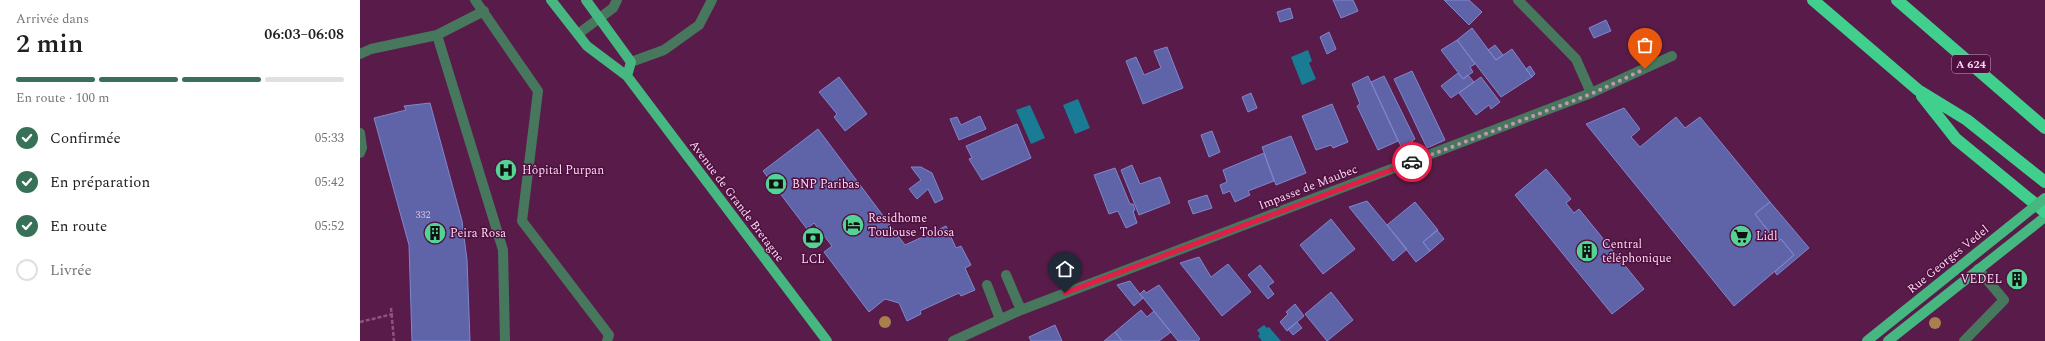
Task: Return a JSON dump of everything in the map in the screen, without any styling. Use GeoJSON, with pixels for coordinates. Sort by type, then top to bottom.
{"type":"FeatureCollection","features":[{"type":"Feature","properties":{"kind":"highway"},"geometry":{"type":"LineString","coordinates":[[1814,0],[1918,90],[1966,120],[2045,182]]}},
{"type":"Feature","properties":{"kind":"highway","name":"A 624"},"geometry":{"type":"LineString","coordinates":[[1897,0],[2045,128]]}},
{"type":"Feature","properties":{"kind":"highway"},"geometry":{"type":"LineString","coordinates":[[1918,90],[1956,140],[2045,212]]}},
{"type":"Feature","properties":{"kind":"main road","name":"Avenue de Grande Bretagne"},"geometry":{"type":"LineString","coordinates":[[551,0],[587,46],[627,76],[827,341]]}},
{"type":"Feature","properties":{"kind":"main road"},"geometry":{"type":"LineString","coordinates":[[586,0],[631,62],[627,76]]}},
{"type":"Feature","properties":{"kind":"main road","name":"Rue Georges Vedel"},"geometry":{"type":"LineString","coordinates":[[1867,341],[2045,198]]}},
{"type":"Feature","properties":{"kind":"main road"},"geometry":{"type":"LineString","coordinates":[[1888,341],[2045,216]]}},
{"type":"Feature","properties":{"kind":"street"},"geometry":{"type":"LineString","coordinates":[[476,0],[538,91],[522,220],[609,336],[607,341]]}},
{"type":"Feature","properties":{"kind":"street"},"geometry":{"type":"LineString","coordinates":[[578,34],[613,8],[617,0]]}},
{"type":"Feature","properties":{"kind":"street"},"geometry":{"type":"LineString","coordinates":[[631,62],[664,50],[700,25],[712,0]]}},
{"type":"Feature","properties":{"kind":"street"},"geometry":{"type":"LineString","coordinates":[[1518,0],[1576,59],[1591,94]]}},
{"type":"Feature","properties":{"kind":"street"},"geometry":{"type":"LineString","coordinates":[[360,54],[372,49],[437,35],[484,11]]}},
{"type":"Feature","properties":{"kind":"street"},"geometry":{"type":"LineString","coordinates":[[437,35],[503,250],[505,341]]}},
{"type":"Feature","properties":{"kind":"street","name":"Impasse de Maubec"},"geometry":{"type":"LineString","coordinates":[[953,341],[1021,310],[1591,94],[1672,56]]}},
{"type":"Feature","properties":{"kind":"street"},"geometry":{"type":"LineString","coordinates":[[360,133],[362,148],[360,153]]}},
{"type":"Feature","properties":{"kind":"street"},"geometry":{"type":"LineString","coordinates":[[1964,341],[2004,300],[1978,270]]}},
{"type":"Feature","properties":{"kind":"street"},"geometry":{"type":"LineString","coordinates":[[1006,275],[1021,310]]}},
{"type":"Feature","properties":{"kind":"street"},"geometry":{"type":"LineString","coordinates":[[988,285],[1000,319]]}},
{"type":"Feature","properties":{"kind":"path"},"geometry":{"type":"LineString","coordinates":[[391,308],[393,314],[394,341]]}},
{"type":"Feature","properties":{"kind":"path"},"geometry":{"type":"LineString","coordinates":[[360,322],[393,314]]}},
{"type":"Feature","properties":{"kind":"water"},"geometry":{"type":"Polygon","coordinates":[[[1308,50],[1312,61],[1309,63],[1316,79],[1302,85],[1291,57],[1308,50]]]}},
{"type":"Feature","properties":{"kind":"water"},"geometry":{"type":"Polygon","coordinates":[[[1078,99],[1090,128],[1075,134],[1063,105],[1078,99]]]}},
{"type":"Feature","properties":{"kind":"water"},"geometry":{"type":"Polygon","coordinates":[[[1030,105],[1045,138],[1031,144],[1016,110],[1030,105]]]}},
{"type":"Feature","properties":{"kind":"water"},"geometry":{"type":"Polygon","coordinates":[[[1264,325],[1267,328],[1269,327],[1281,341],[1262,341],[1258,336],[1260,334],[1257,330],[1264,325]]]}},
{"type":"Feature","properties":{"kind":"building"},"geometry":{"type":"Polygon","coordinates":[[[1333,0],[1353,0],[1358,11],[1341,18],[1333,0]]]}},
{"type":"Feature","properties":{"kind":"building"},"geometry":{"type":"Polygon","coordinates":[[[1444,0],[1469,0],[1482,12],[1469,25],[1444,0]]]}},
{"type":"Feature","properties":{"kind":"building"},"geometry":{"type":"Polygon","coordinates":[[[1290,8],[1293,18],[1280,22],[1277,12],[1290,8]]]}},
{"type":"Feature","properties":{"kind":"building"},"geometry":{"type":"Polygon","coordinates":[[[1606,20],[1611,31],[1594,38],[1589,28],[1606,20]]]}},
{"type":"Feature","properties":{"kind":"building"},"geometry":{"type":"Polygon","coordinates":[[[1472,28],[1496,60],[1512,49],[1532,77],[1501,97],[1457,40],[1472,28]]]}},
{"type":"Feature","properties":{"kind":"building"},"geometry":{"type":"Polygon","coordinates":[[[1329,32],[1336,49],[1327,54],[1320,37],[1329,32]]]}},
{"type":"Feature","properties":{"kind":"building"},"geometry":{"type":"Polygon","coordinates":[[[1457,40],[1475,64],[1470,67],[1473,72],[1463,79],[1441,50],[1457,40]]]}},
{"type":"Feature","properties":{"kind":"building"},"geometry":{"type":"Polygon","coordinates":[[[1495,45],[1503,55],[1496,60],[1488,50],[1495,45]]]}},
{"type":"Feature","properties":{"kind":"building"},"geometry":{"type":"Polygon","coordinates":[[[1167,47],[1183,88],[1143,104],[1126,61],[1136,57],[1144,75],[1161,68],[1154,51],[1167,47]]]}},
{"type":"Feature","properties":{"kind":"building"},"geometry":{"type":"Polygon","coordinates":[[[1530,66],[1535,74],[1532,77],[1526,69],[1530,66]]]}},
{"type":"Feature","properties":{"kind":"building"},"geometry":{"type":"Polygon","coordinates":[[[1412,71],[1445,140],[1427,148],[1394,79],[1412,71]]]}},
{"type":"Feature","properties":{"kind":"building"},"geometry":{"type":"Polygon","coordinates":[[[1458,73],[1463,79],[1468,75],[1474,82],[1451,98],[1441,86],[1458,73]]]}},
{"type":"Feature","properties":{"kind":"building"},"geometry":{"type":"Polygon","coordinates":[[[1368,76],[1398,141],[1378,150],[1357,106],[1360,104],[1352,84],[1368,76]]]}},
{"type":"Feature","properties":{"kind":"building"},"geometry":{"type":"Polygon","coordinates":[[[1384,76],[1415,139],[1412,141],[1417,151],[1405,155],[1371,82],[1384,76]]]}},
{"type":"Feature","properties":{"kind":"building"},"geometry":{"type":"Polygon","coordinates":[[[839,77],[867,114],[845,131],[834,117],[837,114],[819,92],[839,77]]]}},
{"type":"Feature","properties":{"kind":"building"},"geometry":{"type":"Polygon","coordinates":[[[1481,77],[1500,102],[1491,109],[1489,105],[1476,115],[1459,93],[1481,77]]]}},
{"type":"Feature","properties":{"kind":"building"},"geometry":{"type":"Polygon","coordinates":[[[1251,93],[1257,108],[1248,112],[1242,97],[1251,93]]]}},
{"type":"Feature","properties":{"kind":"building","name":"Peira Rosa"},"geometry":{"type":"Polygon","coordinates":[[[430,103],[462,221],[467,260],[470,341],[412,341],[409,245],[374,118],[406,110],[404,106],[430,103]]]}},
{"type":"Feature","properties":{"kind":"building"},"geometry":{"type":"Polygon","coordinates":[[[1332,104],[1348,142],[1333,148],[1331,145],[1316,150],[1302,116],[1332,104]]]}},
{"type":"Feature","properties":{"kind":"building"},"geometry":{"type":"Polygon","coordinates":[[[1624,108],[1640,129],[1631,137],[1640,147],[1676,117],[1685,128],[1700,117],[1770,202],[1755,214],[1777,242],[1781,239],[1794,255],[1734,306],[1586,124],[1624,108]]]}},
{"type":"Feature","properties":{"kind":"building"},"geometry":{"type":"Polygon","coordinates":[[[980,116],[986,129],[959,140],[950,119],[957,117],[961,125],[980,116]]]}},
{"type":"Feature","properties":{"kind":"building"},"geometry":{"type":"Polygon","coordinates":[[[1017,124],[1031,158],[982,180],[969,159],[972,158],[966,146],[1017,124]]]}},
{"type":"Feature","properties":{"kind":"building","name":"Residhome Toulouse Tolosa"},"geometry":{"type":"Polygon","coordinates":[[[818,129],[905,245],[946,226],[956,248],[961,246],[971,265],[965,268],[975,290],[961,296],[959,293],[920,311],[921,314],[907,321],[899,303],[885,299],[869,312],[824,252],[832,246],[814,223],[807,229],[763,171],[818,129]]]}},
{"type":"Feature","properties":{"kind":"building"},"geometry":{"type":"Polygon","coordinates":[[[1212,131],[1220,152],[1209,157],[1201,135],[1212,131]]]}},
{"type":"Feature","properties":{"kind":"building"},"geometry":{"type":"Polygon","coordinates":[[[1291,136],[1306,173],[1276,185],[1262,147],[1291,136]]]}},
{"type":"Feature","properties":{"kind":"building"},"geometry":{"type":"Polygon","coordinates":[[[1264,153],[1274,181],[1248,191],[1250,195],[1235,202],[1230,191],[1223,194],[1220,185],[1227,182],[1223,170],[1264,153]]]}},
{"type":"Feature","properties":{"kind":"building"},"geometry":{"type":"Polygon","coordinates":[[[1132,165],[1140,184],[1160,177],[1170,203],[1139,215],[1121,170],[1132,165]]]}},
{"type":"Feature","properties":{"kind":"building"},"geometry":{"type":"Polygon","coordinates":[[[911,167],[921,167],[932,173],[943,199],[935,203],[928,189],[917,199],[909,189],[921,180],[911,167]]]}},
{"type":"Feature","properties":{"kind":"building"},"geometry":{"type":"Polygon","coordinates":[[[1115,168],[1130,204],[1133,204],[1135,210],[1133,211],[1137,223],[1126,228],[1118,211],[1109,214],[1094,175],[1115,168]]]}},
{"type":"Feature","properties":{"kind":"building","name":"Central téléphonique"},"geometry":{"type":"Polygon","coordinates":[[[1546,169],[1571,199],[1566,203],[1574,213],[1579,209],[1644,289],[1612,314],[1515,195],[1546,169]]]}},
{"type":"Feature","properties":{"kind":"building"},"geometry":{"type":"Polygon","coordinates":[[[1207,195],[1212,208],[1193,214],[1188,201],[1207,195]]]}},
{"type":"Feature","properties":{"kind":"building"},"geometry":{"type":"Polygon","coordinates":[[[1367,201],[1407,249],[1393,261],[1349,207],[1367,201]]]}},
{"type":"Feature","properties":{"kind":"building"},"geometry":{"type":"Polygon","coordinates":[[[1415,202],[1438,230],[1423,242],[1430,251],[1416,262],[1387,225],[1415,202]]]}},
{"type":"Feature","properties":{"kind":"building"},"geometry":{"type":"Polygon","coordinates":[[[1770,202],[1809,248],[1777,275],[1775,272],[1794,255],[1781,239],[1777,242],[1755,214],[1770,202]]]}},
{"type":"Feature","properties":{"kind":"building"},"geometry":{"type":"Polygon","coordinates":[[[1331,219],[1355,249],[1323,274],[1300,245],[1331,219]]]}},
{"type":"Feature","properties":{"kind":"building"},"geometry":{"type":"Polygon","coordinates":[[[1437,230],[1444,239],[1430,251],[1423,242],[1437,230]]]}},
{"type":"Feature","properties":{"kind":"building"},"geometry":{"type":"Polygon","coordinates":[[[1199,257],[1211,277],[1228,264],[1251,292],[1222,316],[1180,263],[1199,257]]]}},
{"type":"Feature","properties":{"kind":"building"},"geometry":{"type":"Polygon","coordinates":[[[1260,265],[1274,282],[1268,286],[1274,294],[1268,299],[1248,275],[1260,265]]]}},
{"type":"Feature","properties":{"kind":"building","name":"VEDEL"},"geometry":{"type":"Polygon","coordinates":[[[2021,272],[2025,280],[2013,286],[2009,279],[2021,272]]]}},
{"type":"Feature","properties":{"kind":"building"},"geometry":{"type":"Polygon","coordinates":[[[1130,281],[1143,298],[1134,306],[1117,285],[1130,281]]]}},
{"type":"Feature","properties":{"kind":"building"},"geometry":{"type":"Polygon","coordinates":[[[1159,285],[1200,339],[1198,341],[1178,341],[1140,294],[1144,290],[1146,293],[1159,285]]]}},
{"type":"Feature","properties":{"kind":"building"},"geometry":{"type":"Polygon","coordinates":[[[1331,292],[1353,320],[1327,341],[1305,314],[1331,292]]]}},
{"type":"Feature","properties":{"kind":"building"},"geometry":{"type":"Polygon","coordinates":[[[1295,304],[1304,316],[1287,331],[1280,322],[1288,314],[1286,312],[1295,304]]]}},
{"type":"Feature","properties":{"kind":"building"},"geometry":{"type":"Polygon","coordinates":[[[1141,310],[1147,317],[1154,311],[1171,332],[1159,341],[1122,341],[1115,332],[1141,310]]]}},
{"type":"Feature","properties":{"kind":"building"},"geometry":{"type":"Polygon","coordinates":[[[1297,322],[1302,328],[1293,335],[1288,329],[1297,322]]]}},
{"type":"Feature","properties":{"kind":"building"},"geometry":{"type":"Polygon","coordinates":[[[1055,325],[1062,341],[1031,341],[1029,337],[1055,325]]]}},
{"type":"Feature","properties":{"kind":"building"},"geometry":{"type":"Polygon","coordinates":[[[1115,332],[1122,341],[1104,341],[1115,332]]]}},
{"type":"Feature","properties":{"kind":"way so far"},"geometry":{"type":"LineString","coordinates":[[1412,162],[1591,94],[1645,69]]}},
{"type":"Feature","properties":{"kind":"place","name":"Hôpital Purpan"},"geometry":{"type":"Point","coordinates":[506,170]}},
{"type":"Feature","properties":{"kind":"place","name":"BNP Paribas"},"geometry":{"type":"Point","coordinates":[776,184]}},
{"type":"Feature","properties":{"kind":"place","name":"Residhome Toulouse Tolosa"},"geometry":{"type":"Point","coordinates":[853,225]}},
{"type":"Feature","properties":{"kind":"place","name":"Peira Rosa"},"geometry":{"type":"Point","coordinates":[435,233]}},
{"type":"Feature","properties":{"kind":"place","name":"Lidl"},"geometry":{"type":"Point","coordinates":[1741,236]}},
{"type":"Feature","properties":{"kind":"place","name":"LCL"},"geometry":{"type":"Point","coordinates":[813,238]}},
{"type":"Feature","properties":{"kind":"place","name":"Central téléphonique"},"geometry":{"type":"Point","coordinates":[1587,251]}},
{"type":"Feature","properties":{"kind":"place","name":"VEDEL"},"geometry":{"type":"Point","coordinates":[2017,279]}},
{"type":"Feature","properties":{"kind":"route"},"geometry":{"type":"LineString","coordinates":[[1065,293],[1412,162]]}}]}
